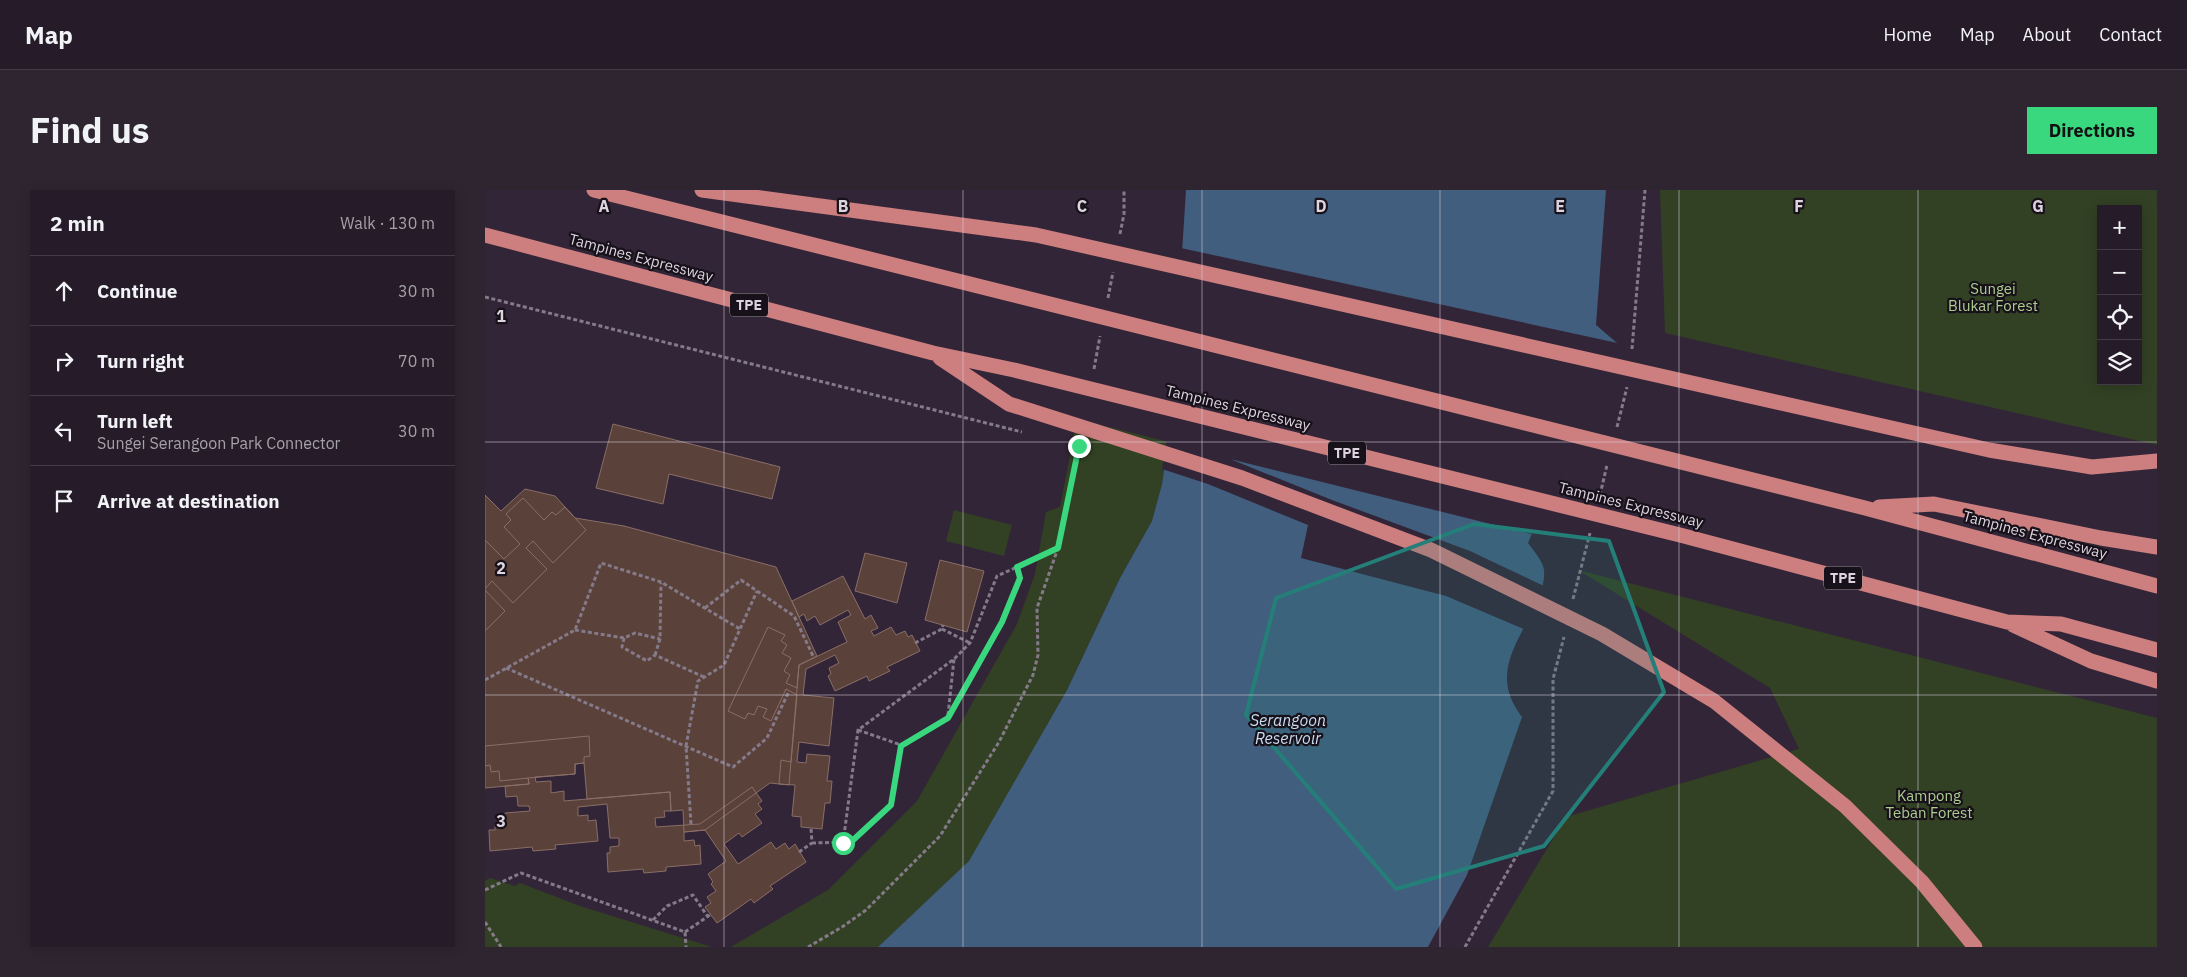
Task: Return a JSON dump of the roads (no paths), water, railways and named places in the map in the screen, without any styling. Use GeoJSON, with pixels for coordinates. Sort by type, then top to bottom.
{"type":"FeatureCollection","features":[{"type":"Feature","properties":{"kind":"highway","name":"Tampines Expressway"},"geometry":{"type":"LineString","coordinates":[[594,190],[1690,466],[1865,508],[2157,586]]}},
{"type":"Feature","properties":{"kind":"highway"},"geometry":{"type":"LineString","coordinates":[[702,190],[1036,235],[1989,450],[2092,467],[2157,461]]}},
{"type":"Feature","properties":{"kind":"highway","name":"Tampines Expressway"},"geometry":{"type":"LineString","coordinates":[[485,235],[933,353],[1014,370],[1680,535],[2007,622],[2061,624],[2157,650]]}},
{"type":"Feature","properties":{"kind":"highway"},"geometry":{"type":"LineString","coordinates":[[933,353],[1009,404],[1242,478],[1421,547],[1602,634],[1714,701],[1845,806],[1922,882],[1975,947]]}},
{"type":"Feature","properties":{"kind":"highway"},"geometry":{"type":"LineString","coordinates":[[1865,508],[1933,504],[2101,538],[2157,547]]}},
{"type":"Feature","properties":{"kind":"highway"},"geometry":{"type":"LineString","coordinates":[[2007,622],[2091,661],[2157,680]]}},
{"type":"Feature","properties":{"kind":"water","name":"Serangoon Reservoir"},"geometry":{"type":"Polygon","coordinates":[[[1186,190],[1606,190],[1596,325],[1623,348],[1592,361],[1588,402],[1528,543],[1542,563],[1544,574],[1539,595],[1515,646],[1507,673],[1512,701],[1522,717],[1467,875],[1428,947],[878,947],[969,861],[1067,690],[1120,578],[1152,521],[1162,484],[1171,425],[1186,190]]]}},
{"type":"Feature","properties":{"kind":"park label","name":"Sungei Blukar Forest"},"geometry":{"type":"Point","coordinates":[1993,298]}},
{"type":"Feature","properties":{"kind":"park label","name":"Kampong Teban Forest"},"geometry":{"type":"Point","coordinates":[1929,804]}}]}
